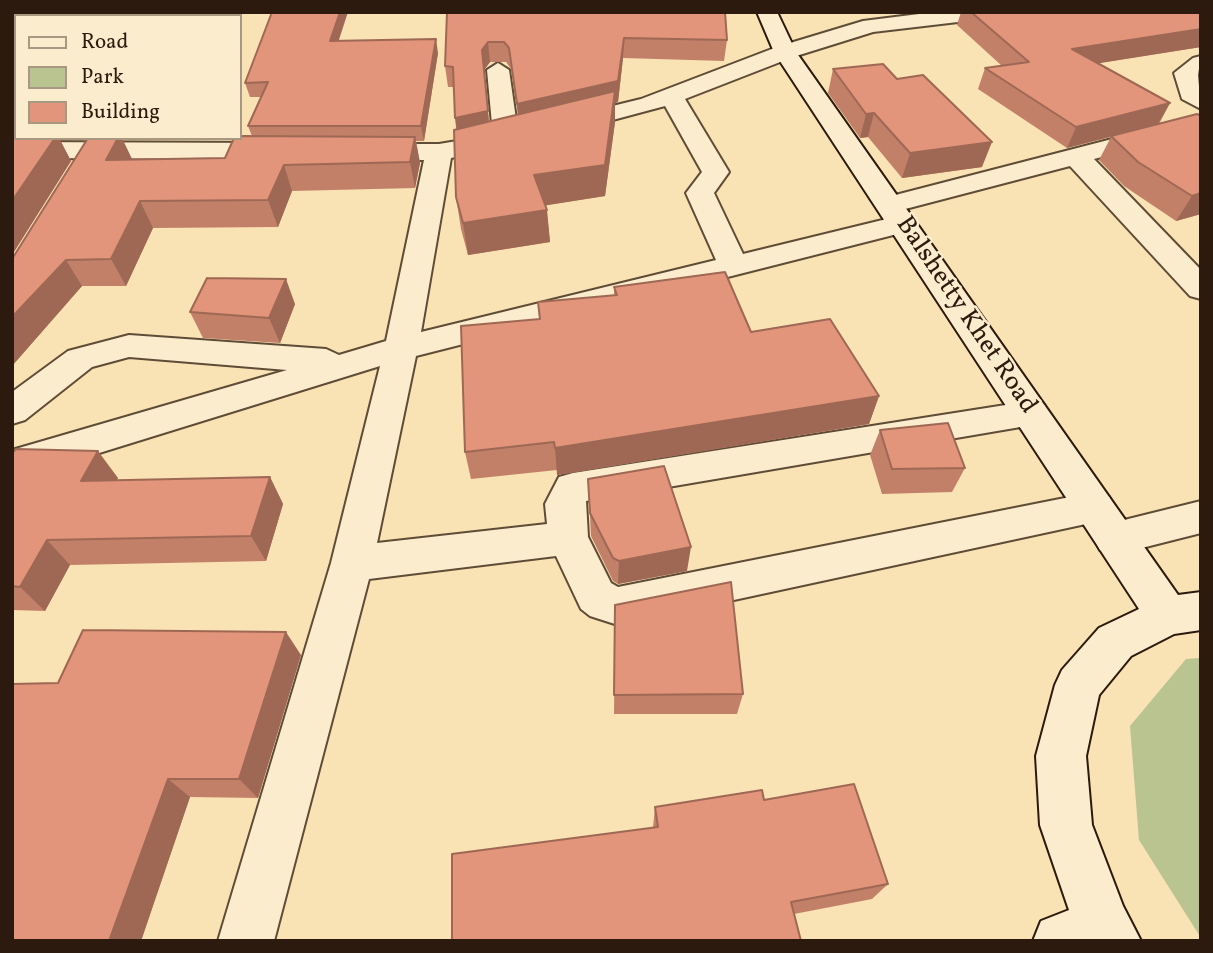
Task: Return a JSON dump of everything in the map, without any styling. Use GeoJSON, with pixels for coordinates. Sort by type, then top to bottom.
{"type":"FeatureCollection","features":[{"type":"Feature","properties":{"kind":"street","name":"Balshetty Khet Road"},"geometry":{"type":"LineString","coordinates":[[767,12],[785,52],[1105,523],[1184,614]]}},
{"type":"Feature","properties":{"kind":"street"},"geometry":{"type":"LineString","coordinates":[[342,152],[439,152],[506,140],[671,96],[785,52],[871,26],[992,12]]}},
{"type":"Feature","properties":{"kind":"street"},"geometry":{"type":"LineString","coordinates":[[1201,63],[1186,73],[1190,94],[1201,102]]}},
{"type":"Feature","properties":{"kind":"street"},"geometry":{"type":"LineString","coordinates":[[498,70],[506,140]]}},
{"type":"Feature","properties":{"kind":"street"},"geometry":{"type":"LineString","coordinates":[[671,96],[716,172],[700,193],[734,266]]}},
{"type":"Feature","properties":{"kind":"street"},"geometry":{"type":"LineString","coordinates":[[12,465],[401,348],[734,266],[1075,155],[1201,123]]}},
{"type":"Feature","properties":{"kind":"street"},"geometry":{"type":"LineString","coordinates":[[12,150],[58,144],[88,161],[301,151]]}},
{"type":"Feature","properties":{"kind":"street"},"geometry":{"type":"LineString","coordinates":[[246,941],[352,563],[401,348],[439,152]]}},
{"type":"Feature","properties":{"kind":"street"},"geometry":{"type":"LineString","coordinates":[[1075,155],[1201,289]]}},
{"type":"Feature","properties":{"kind":"street"},"geometry":{"type":"LineString","coordinates":[[12,411],[80,359],[129,346],[351,363]]}},
{"type":"Feature","properties":{"kind":"street"},"geometry":{"type":"LineString","coordinates":[[1031,414],[573,488],[565,504],[568,537],[596,596],[605,603],[618,606],[1105,523],[1201,517]]}},
{"type":"Feature","properties":{"kind":"street"},"geometry":{"type":"LineString","coordinates":[[352,563],[568,537]]}},
{"type":"Feature","properties":{"kind":"street"},"geometry":{"type":"LineString","coordinates":[[1092,935],[1066,825],[1061,756],[1078,685],[1115,642],[1184,614]]}},
{"type":"Feature","properties":{"kind":"green space"},"geometry":{"type":"Polygon","coordinates":[[[1201,658],[1201,938],[1139,840],[1130,726],[1186,659],[1201,658]]]}},
{"type":"Feature","properties":{"kind":"building"},"geometry":{"type":"Polygon","coordinates":[[[155,12],[207,12],[206,14],[154,14],[155,12]]]}},
{"type":"Feature","properties":{"kind":"building"},"geometry":{"type":"Polygon","coordinates":[[[272,12],[340,12],[330,41],[436,39],[421,126],[248,126],[268,82],[245,83],[272,12]]]}},
{"type":"Feature","properties":{"kind":"building"},"geometry":{"type":"Polygon","coordinates":[[[447,12],[725,12],[727,40],[624,38],[618,81],[517,104],[509,48],[504,42],[488,42],[482,50],[488,111],[455,118],[453,67],[445,66],[447,12]]]}},
{"type":"Feature","properties":{"kind":"building"},"geometry":{"type":"Polygon","coordinates":[[[971,12],[1201,12],[1201,29],[1072,49],[1170,103],[1076,127],[985,68],[1029,62],[971,12]]]}},
{"type":"Feature","properties":{"kind":"building"},"geometry":{"type":"Polygon","coordinates":[[[883,64],[897,79],[923,75],[992,142],[910,153],[874,113],[866,114],[833,69],[883,64]]]}},
{"type":"Feature","properties":{"kind":"building"},"geometry":{"type":"Polygon","coordinates":[[[12,68],[14,68],[14,114],[12,68]]]}},
{"type":"Feature","properties":{"kind":"building"},"geometry":{"type":"Polygon","coordinates":[[[615,91],[605,165],[534,175],[547,210],[463,223],[456,197],[454,130],[615,91]]]}},
{"type":"Feature","properties":{"kind":"building"},"geometry":{"type":"Polygon","coordinates":[[[1197,114],[1201,116],[1201,193],[1192,196],[1138,162],[1111,136],[1197,114]]]}},
{"type":"Feature","properties":{"kind":"building"},"geometry":{"type":"Polygon","coordinates":[[[12,135],[14,140],[54,140],[12,201],[12,135]]]}},
{"type":"Feature","properties":{"kind":"building"},"geometry":{"type":"Polygon","coordinates":[[[242,136],[415,137],[410,162],[284,165],[268,200],[140,201],[111,259],[66,260],[12,317],[12,259],[87,140],[117,140],[106,160],[225,158],[233,140],[242,140],[242,136]]]}},
{"type":"Feature","properties":{"kind":"building"},"geometry":{"type":"Polygon","coordinates":[[[725,272],[751,332],[830,319],[879,396],[555,448],[554,442],[465,452],[461,326],[540,319],[538,302],[617,295],[614,287],[725,272]]]}},
{"type":"Feature","properties":{"kind":"building"},"geometry":{"type":"Polygon","coordinates":[[[207,278],[286,279],[269,318],[190,312],[207,278]]]}},
{"type":"Feature","properties":{"kind":"building"},"geometry":{"type":"Polygon","coordinates":[[[948,423],[965,468],[892,469],[880,430],[948,423]]]}},
{"type":"Feature","properties":{"kind":"building"},"geometry":{"type":"Polygon","coordinates":[[[16,449],[98,451],[81,481],[270,477],[251,536],[47,540],[20,587],[12,586],[12,453],[16,449]]]}},
{"type":"Feature","properties":{"kind":"building"},"geometry":{"type":"Polygon","coordinates":[[[664,466],[691,547],[619,561],[613,558],[590,513],[588,479],[664,466]]]}},
{"type":"Feature","properties":{"kind":"building"},"geometry":{"type":"Polygon","coordinates":[[[731,582],[743,694],[614,695],[615,605],[731,582]]]}},
{"type":"Feature","properties":{"kind":"building"},"geometry":{"type":"Polygon","coordinates":[[[83,630],[286,632],[239,779],[168,779],[109,941],[12,941],[12,684],[58,683],[83,630]]]}},
{"type":"Feature","properties":{"kind":"building"},"geometry":{"type":"Polygon","coordinates":[[[854,784],[888,884],[791,902],[801,941],[452,941],[452,854],[658,827],[655,807],[762,790],[764,800],[854,784]]]}}]}
